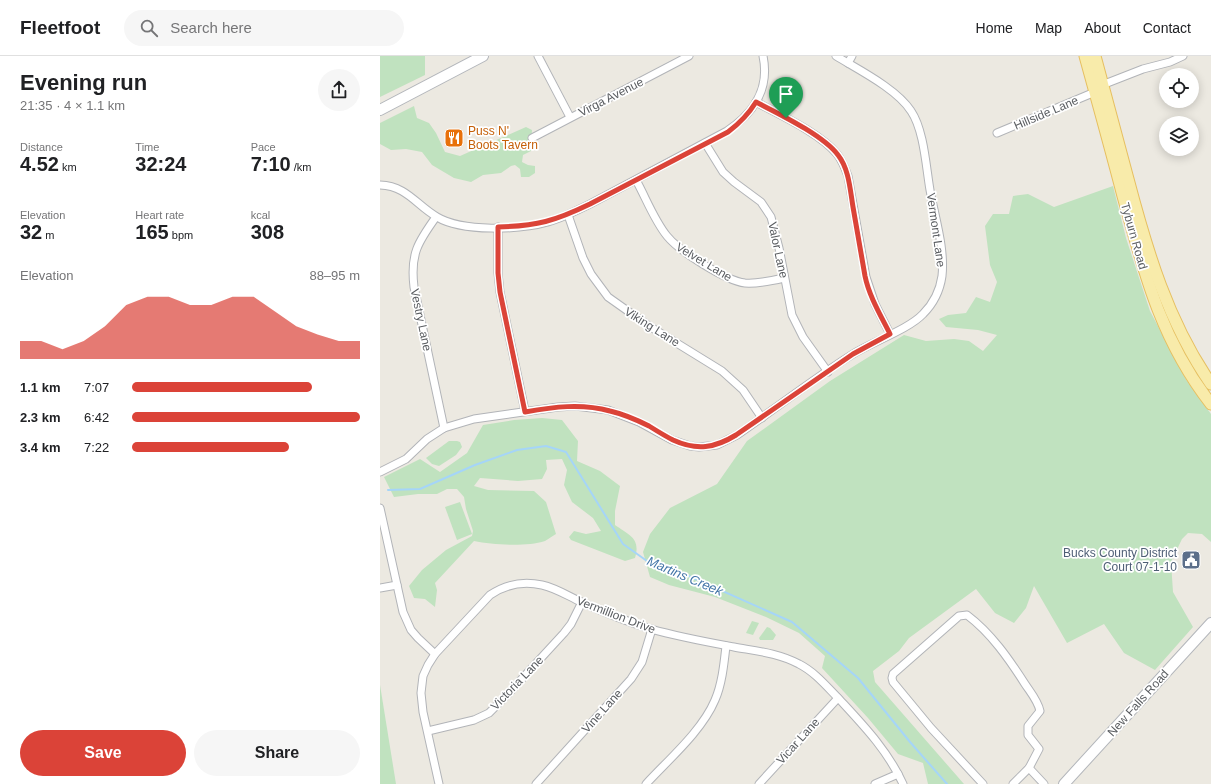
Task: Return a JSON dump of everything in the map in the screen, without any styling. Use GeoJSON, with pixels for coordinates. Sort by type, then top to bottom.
{"type":"FeatureCollection","features":[{"type":"Feature","properties":{"kind":"main road"},"geometry":{"type":"LineString","coordinates":[[380,110],[484,56]]}},
{"type":"Feature","properties":{"kind":"main road","name":"Tyburn Road"},"geometry":{"type":"LineString","coordinates":[[1085,56],[1099,88],[1150,257],[1182,336],[1211,384]]}},
{"type":"Feature","properties":{"kind":"main road","name":"Tyburn Road"},"geometry":{"type":"LineString","coordinates":[[1095,56],[1099,88],[1134,236],[1153,298],[1161,320],[1176,351],[1187,370],[1211,404]]}},
{"type":"Feature","properties":{"kind":"main road","name":"New Falls Road"},"geometry":{"type":"LineString","coordinates":[[1064,784],[1211,622]]}},
{"type":"Feature","properties":{"kind":"street"},"geometry":{"type":"LineString","coordinates":[[538,56],[570,117]]}},
{"type":"Feature","properties":{"kind":"street","name":"Virga Avenue"},"geometry":{"type":"LineString","coordinates":[[532,138],[689,56]]}},
{"type":"Feature","properties":{"kind":"street"},"geometry":{"type":"LineString","coordinates":[[380,185],[390,186],[401,190],[436,217],[456,225],[468,227],[535,225],[568,215],[728,132],[740,123],[760,96],[765,70],[763,56]]}},
{"type":"Feature","properties":{"kind":"street","name":"Vermont Lane"},"geometry":{"type":"LineString","coordinates":[[380,472],[406,459],[427,439],[444,428],[474,419],[558,407],[575,406],[608,410],[640,422],[680,443],[700,447],[717,445],[727,441],[762,418],[853,354],[920,317],[936,296],[942,278],[940,242],[919,128],[915,118],[903,101],[894,93],[836,56]]}},
{"type":"Feature","properties":{"kind":"street"},"geometry":{"type":"LineString","coordinates":[[848,63],[852,56]]}},
{"type":"Feature","properties":{"kind":"street","name":"Hillside Lane"},"geometry":{"type":"LineString","coordinates":[[997,133],[1143,69],[1170,62],[1183,56]]}},
{"type":"Feature","properties":{"kind":"street"},"geometry":{"type":"LineString","coordinates":[[756,102],[821,140],[834,150],[843,164],[849,182],[866,277],[875,304],[890,334]]}},
{"type":"Feature","properties":{"kind":"street","name":"Valor Lane"},"geometry":{"type":"LineString","coordinates":[[706,143],[723,172],[761,202],[769,213],[774,224],[784,278],[792,315],[796,326],[828,372]]}},
{"type":"Feature","properties":{"kind":"street","name":"Velvet Lane"},"geometry":{"type":"LineString","coordinates":[[636,180],[658,223],[667,236],[686,253],[718,273],[736,281],[751,283],[784,278]]}},
{"type":"Feature","properties":{"kind":"street","name":"Viking Lane"},"geometry":{"type":"LineString","coordinates":[[568,215],[583,258],[591,274],[608,297],[636,317],[722,371],[743,390],[762,418]]}},
{"type":"Feature","properties":{"kind":"street","name":"Vestry Lane"},"geometry":{"type":"LineString","coordinates":[[436,217],[420,242],[415,253],[412,272],[444,428]]}},
{"type":"Feature","properties":{"kind":"street"},"geometry":{"type":"LineString","coordinates":[[498,227],[498,273],[500,292],[525,412]]}},
{"type":"Feature","properties":{"kind":"street"},"geometry":{"type":"LineString","coordinates":[[380,508],[403,612],[407,623],[418,638],[435,654]]}},
{"type":"Feature","properties":{"kind":"street","name":"Vermillion Drive"},"geometry":{"type":"LineString","coordinates":[[439,784],[423,712],[422,684],[428,665],[435,654],[485,599],[501,588],[513,584],[526,583],[542,585],[618,618],[672,635],[770,653],[799,664],[824,683],[880,745],[903,784]]}},
{"type":"Feature","properties":{"kind":"street"},"geometry":{"type":"LineString","coordinates":[[380,588],[397,585]]}},
{"type":"Feature","properties":{"kind":"street","name":"Victoria Lane"},"geometry":{"type":"LineString","coordinates":[[428,731],[474,720],[484,716],[495,708],[564,633],[571,624],[582,602]]}},
{"type":"Feature","properties":{"kind":"street"},"geometry":{"type":"LineString","coordinates":[[983,784],[931,728],[893,682],[892,678],[893,674],[959,616],[967,615],[991,637],[1020,676],[1038,704],[1040,711],[1028,726],[1028,735],[1039,749],[1028,768],[1013,784]]}},
{"type":"Feature","properties":{"kind":"street","name":"Vine Lane"},"geometry":{"type":"LineString","coordinates":[[536,784],[631,679],[642,662],[652,629]]}},
{"type":"Feature","properties":{"kind":"street"},"geometry":{"type":"LineString","coordinates":[[646,784],[683,745],[710,712],[718,692],[726,646]]}},
{"type":"Feature","properties":{"kind":"street","name":"Vicar Lane"},"geometry":{"type":"LineString","coordinates":[[759,784],[838,698]]}},
{"type":"Feature","properties":{"kind":"street"},"geometry":{"type":"LineString","coordinates":[[1028,768],[1044,784]]}},
{"type":"Feature","properties":{"kind":"street"},"geometry":{"type":"LineString","coordinates":[[876,784],[898,774]]}},
{"type":"Feature","properties":{"kind":"green space"},"geometry":{"type":"Polygon","coordinates":[[[380,56],[425,56],[425,75],[380,97],[380,56]]]}},
{"type":"Feature","properties":{"kind":"green space"},"geometry":{"type":"Polygon","coordinates":[[[414,106],[417,118],[429,123],[436,133],[445,152],[460,156],[526,127],[532,130],[531,151],[523,155],[522,162],[535,166],[535,173],[529,177],[521,177],[520,169],[515,165],[501,173],[483,175],[471,182],[454,178],[432,165],[422,152],[406,149],[391,150],[380,144],[380,123],[414,106]]]}},
{"type":"Feature","properties":{"kind":"green space"},"geometry":{"type":"Polygon","coordinates":[[[1113,186],[1126,238],[1150,311],[1187,381],[1211,414],[1211,542],[1202,534],[1188,533],[1182,539],[1171,562],[1173,592],[1193,627],[1155,670],[1124,653],[1104,624],[1067,643],[1034,586],[1026,608],[1014,623],[995,613],[976,589],[909,638],[899,651],[873,671],[875,682],[964,784],[928,784],[923,763],[898,754],[868,718],[822,668],[825,656],[799,633],[766,617],[715,597],[669,585],[650,577],[643,552],[650,534],[670,508],[717,484],[747,441],[830,381],[904,335],[926,341],[954,339],[969,341],[983,351],[997,335],[978,330],[946,327],[939,319],[948,315],[966,313],[976,297],[990,302],[997,282],[990,265],[985,226],[993,214],[1009,214],[1013,196],[1028,194],[1054,207],[1113,186]]]}},
{"type":"Feature","properties":{"kind":"green space"},"geometry":{"type":"Polygon","coordinates":[[[542,418],[562,420],[578,441],[577,461],[600,471],[620,486],[615,511],[615,525],[635,541],[635,558],[625,561],[571,540],[569,537],[574,531],[586,534],[601,531],[593,518],[572,502],[564,485],[567,470],[562,459],[546,460],[547,469],[542,479],[518,481],[480,478],[474,486],[488,490],[534,491],[546,502],[556,534],[545,541],[519,545],[491,544],[474,541],[435,583],[437,590],[435,607],[425,599],[414,598],[409,586],[422,570],[446,550],[472,536],[473,531],[464,497],[457,489],[447,489],[437,494],[418,494],[394,497],[384,477],[420,459],[440,472],[467,453],[483,425],[514,420],[542,418]]]}},
{"type":"Feature","properties":{"kind":"green space"},"geometry":{"type":"Polygon","coordinates":[[[449,441],[460,442],[462,447],[456,455],[439,466],[432,464],[426,458],[449,441]]]}},
{"type":"Feature","properties":{"kind":"green space"},"geometry":{"type":"Polygon","coordinates":[[[460,502],[472,534],[457,540],[445,507],[460,502]]]}},
{"type":"Feature","properties":{"kind":"green space"},"geometry":{"type":"Polygon","coordinates":[[[752,621],[759,623],[753,635],[746,633],[752,621]]]}},
{"type":"Feature","properties":{"kind":"green space"},"geometry":{"type":"Polygon","coordinates":[[[767,627],[770,628],[776,635],[773,640],[760,640],[759,638],[767,627]]]}},
{"type":"Feature","properties":{"kind":"green space"},"geometry":{"type":"Polygon","coordinates":[[[380,685],[396,784],[380,784],[380,685]]]}},
{"type":"Feature","properties":{"kind":"waterway","name":"Martins Creek"},"geometry":{"type":"LineString","coordinates":[[388,490],[420,489],[475,465],[517,450],[546,446],[566,452],[623,544],[647,561],[673,569],[792,622],[858,678],[910,742],[947,784]]}},
{"type":"Feature","properties":{"kind":"place","name":"Puss N' Boots Tavern"},"geometry":{"type":"Point","coordinates":[454,138]}},
{"type":"Feature","properties":{"kind":"place","name":"Bucks County District Court 07-1-10"},"geometry":{"type":"Point","coordinates":[1191,560]}},
{"type":"Feature","properties":{"kind":"route"},"geometry":{"type":"LineString","coordinates":[[756,102],[786,118],[834,150],[845,168],[848,176],[868,287],[890,334],[853,354],[727,441],[709,447],[690,446],[680,443],[640,422],[608,410],[575,406],[525,412],[500,292],[498,273],[498,227],[535,225],[568,215],[728,132],[740,123],[756,102]]}}]}
